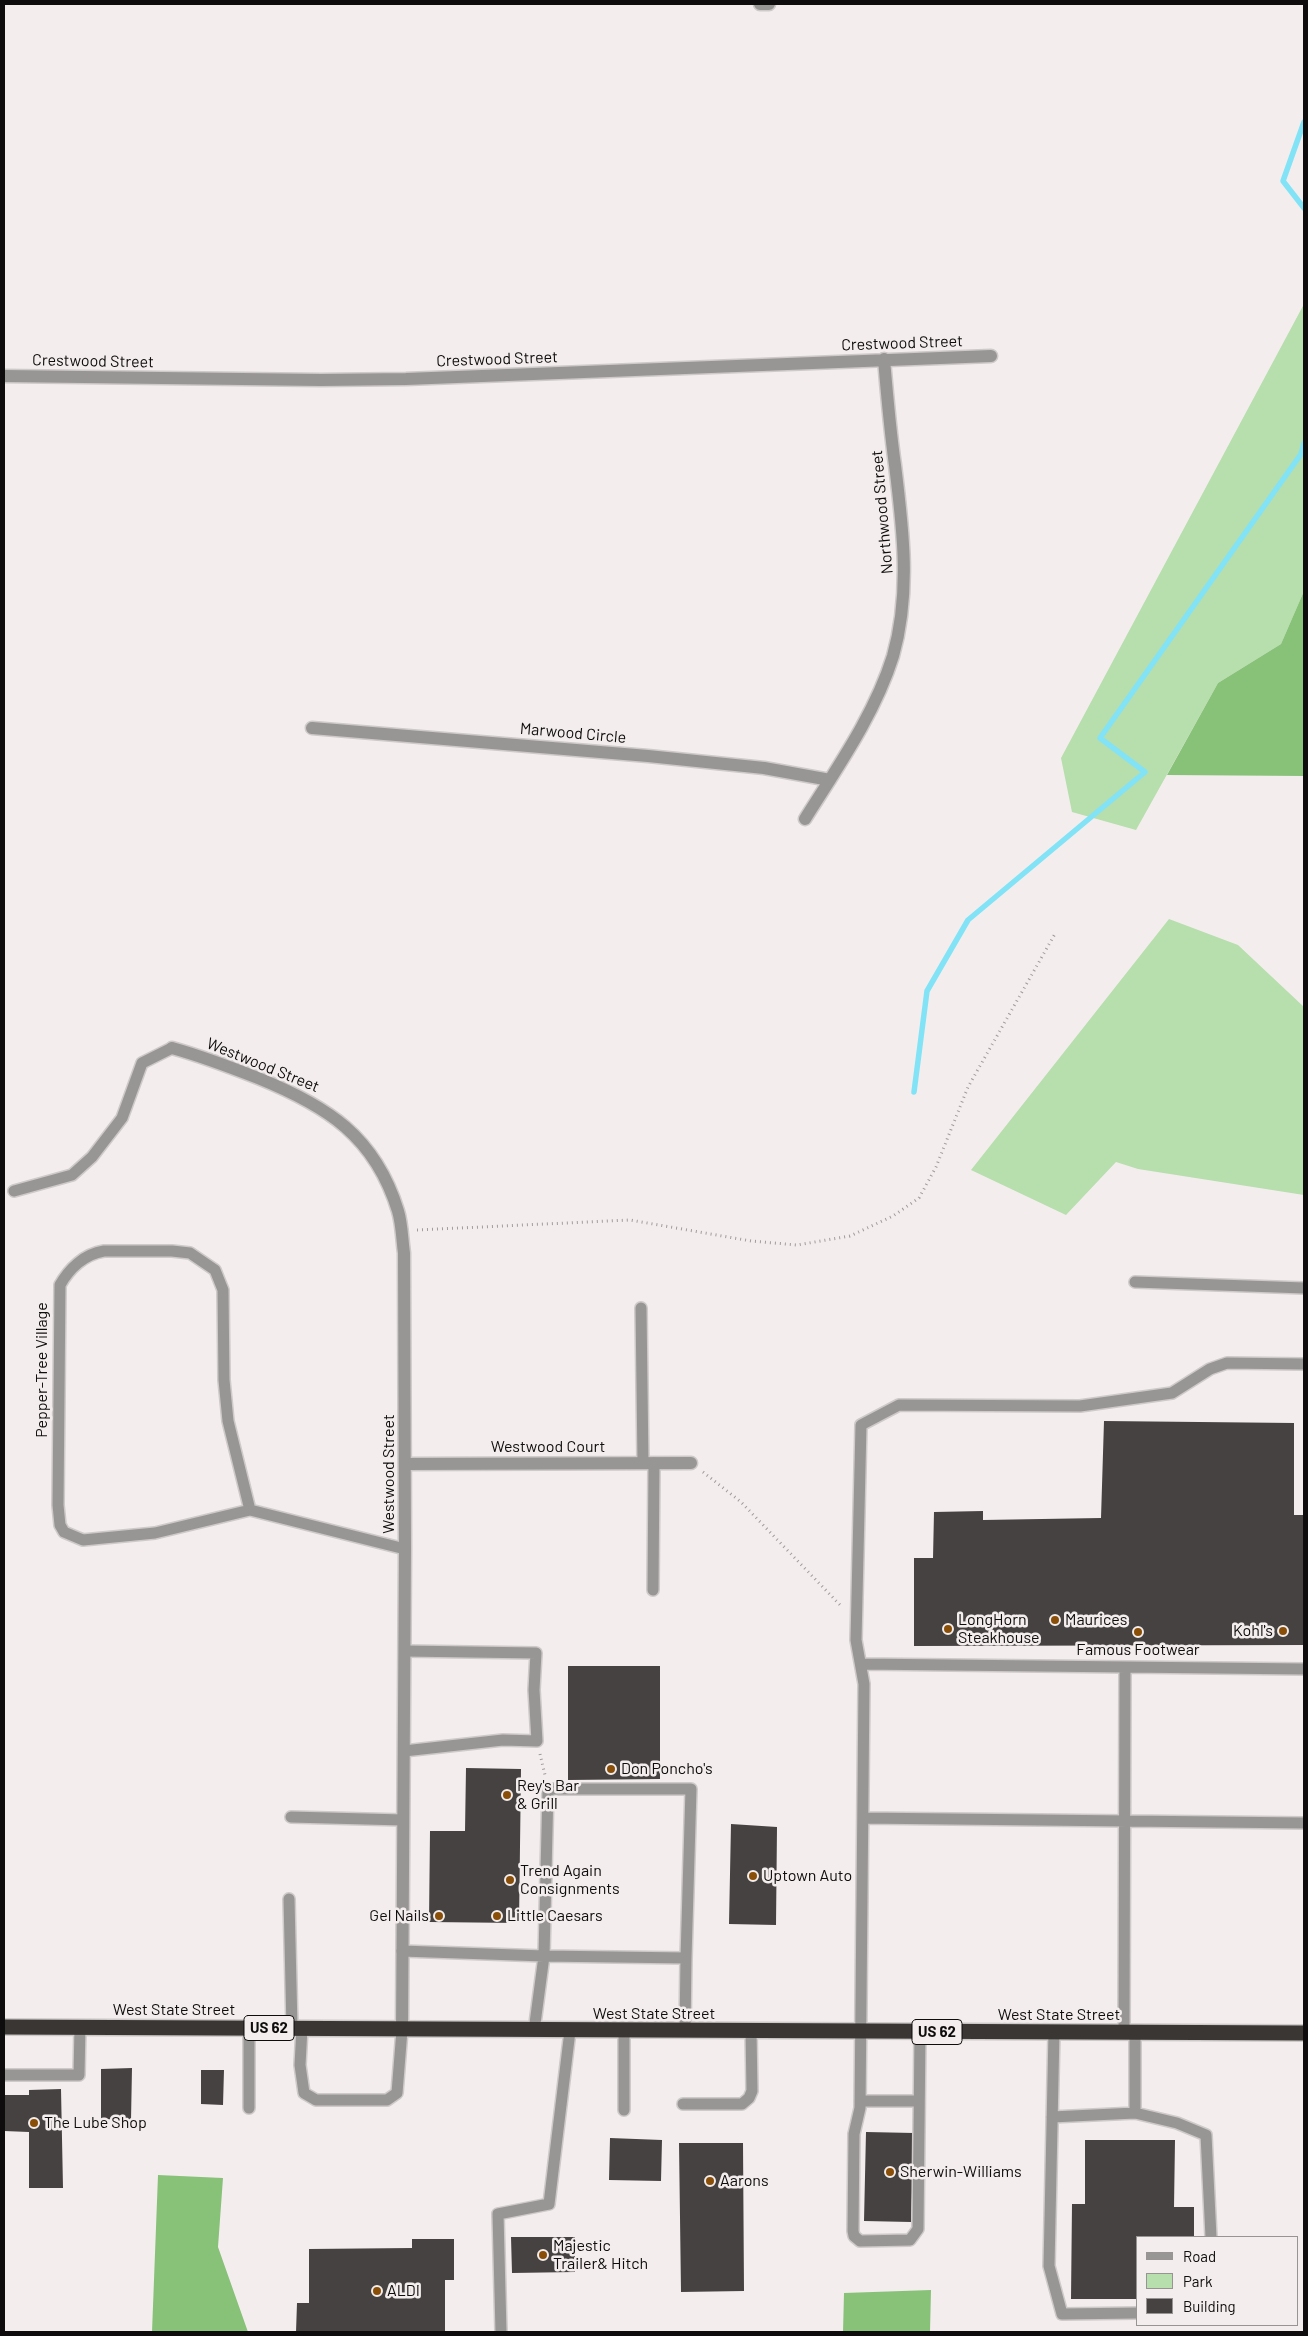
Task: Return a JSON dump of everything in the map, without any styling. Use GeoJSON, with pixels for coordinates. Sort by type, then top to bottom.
{"type":"FeatureCollection","features":[{"type":"Feature","properties":{"kind":"highway","name":"West State Street"},"geometry":{"type":"LineString","coordinates":[[4,2027],[534,2031],[1304,2033]]}},
{"type":"Feature","properties":{"kind":"street"},"geometry":{"type":"LineString","coordinates":[[760,4],[769,4]]}},
{"type":"Feature","properties":{"kind":"street","name":"Crestwood Street"},"geometry":{"type":"LineString","coordinates":[[4,376],[396,379],[991,356]]}},
{"type":"Feature","properties":{"kind":"street","name":"Northwood Street"},"geometry":{"type":"LineString","coordinates":[[805,819],[871,709],[883,683],[893,656],[903,600],[905,557],[884,359]]}},
{"type":"Feature","properties":{"kind":"street","name":"Marwood Circle"},"geometry":{"type":"LineString","coordinates":[[312,728],[648,756],[764,768],[830,780]]}},
{"type":"Feature","properties":{"kind":"street","name":"Westwood Street"},"geometry":{"type":"LineString","coordinates":[[172,1048],[239,1070],[316,1104],[359,1139],[375,1161],[399,1213],[404,1253],[405,1464],[402,2030]]}},
{"type":"Feature","properties":{"kind":"street","name":"Westwood Court"},"geometry":{"type":"LineString","coordinates":[[405,1464],[691,1462]]}},
{"type":"Feature","properties":{"kind":"lane"},"geometry":{"type":"LineString","coordinates":[[14,1191],[72,1175],[92,1157],[122,1118],[142,1062],[172,1048]]}},
{"type":"Feature","properties":{"kind":"lane","name":"Pepper-Tree Village"},"geometry":{"type":"LineString","coordinates":[[250,1510],[228,1421],[224,1380],[223,1290],[215,1270],[190,1253],[172,1251],[104,1250],[82,1260],[67,1273],[60,1285],[58,1300],[58,1505],[60,1525],[64,1532],[83,1540],[100,1540],[155,1533],[250,1510],[405,1549]]}},
{"type":"Feature","properties":{"kind":"lane"},"geometry":{"type":"LineString","coordinates":[[1135,1282],[1304,1288]]}},
{"type":"Feature","properties":{"kind":"lane"},"geometry":{"type":"LineString","coordinates":[[641,1308],[653,1590]]}},
{"type":"Feature","properties":{"kind":"lane"},"geometry":{"type":"LineString","coordinates":[[920,2032],[918,2229],[910,2240],[860,2241],[854,2236],[853,2211],[854,2134],[860,2101],[863,1818],[864,1684],[856,1640],[860,1425],[899,1404],[1080,1406],[1172,1393],[1210,1368],[1227,1364],[1304,1364]]}},
{"type":"Feature","properties":{"kind":"lane"},"geometry":{"type":"LineString","coordinates":[[404,1651],[536,1653],[534,1690],[537,1741],[503,1740],[404,1751]]}},
{"type":"Feature","properties":{"kind":"lane"},"geometry":{"type":"LineString","coordinates":[[860,1664],[1304,1669]]}},
{"type":"Feature","properties":{"kind":"lane"},"geometry":{"type":"LineString","coordinates":[[1125,1667],[1124,1820],[1129,2033],[1135,2113]]}},
{"type":"Feature","properties":{"kind":"lane"},"geometry":{"type":"LineString","coordinates":[[534,2031],[544,1956],[548,1789],[691,1789],[685,2031]]}},
{"type":"Feature","properties":{"kind":"lane"},"geometry":{"type":"LineString","coordinates":[[291,1817],[403,1820]]}},
{"type":"Feature","properties":{"kind":"lane"},"geometry":{"type":"LineString","coordinates":[[863,1818],[1304,1823]]}},
{"type":"Feature","properties":{"kind":"lane"},"geometry":{"type":"LineString","coordinates":[[289,1898],[297,2028],[304,2093],[316,2100],[387,2100],[397,2093],[402,2030]]}},
{"type":"Feature","properties":{"kind":"lane"},"geometry":{"type":"LineString","coordinates":[[402,1951],[686,1958]]}},
{"type":"Feature","properties":{"kind":"lane"},"geometry":{"type":"LineString","coordinates":[[4,2076],[80,2075],[80,2027]]}},
{"type":"Feature","properties":{"kind":"lane"},"geometry":{"type":"LineString","coordinates":[[249,2028],[249,2108]]}},
{"type":"Feature","properties":{"kind":"lane"},"geometry":{"type":"LineString","coordinates":[[501,2332],[498,2214],[549,2204],[570,2031]]}},
{"type":"Feature","properties":{"kind":"lane"},"geometry":{"type":"LineString","coordinates":[[624,2031],[624,2110]]}},
{"type":"Feature","properties":{"kind":"lane"},"geometry":{"type":"LineString","coordinates":[[683,2104],[742,2104],[749,2098],[752,2091],[751,2031]]}},
{"type":"Feature","properties":{"kind":"lane"},"geometry":{"type":"LineString","coordinates":[[1054,2032],[1049,2266],[1062,2314],[1136,2313]]}},
{"type":"Feature","properties":{"kind":"lane"},"geometry":{"type":"LineString","coordinates":[[860,2101],[919,2101]]}},
{"type":"Feature","properties":{"kind":"lane"},"geometry":{"type":"LineString","coordinates":[[1052,2117],[1135,2113],[1177,2122],[1206,2135],[1211,2236]]}},
{"type":"Feature","properties":{"kind":"path"},"geometry":{"type":"LineString","coordinates":[[401,1231],[630,1220],[751,1241],[797,1244],[850,1236],[893,1216],[919,1198],[936,1167],[968,1087],[1056,932]]}},
{"type":"Feature","properties":{"kind":"path"},"geometry":{"type":"LineString","coordinates":[[691,1462],[741,1502],[856,1621]]}},
{"type":"Feature","properties":{"kind":"path"},"geometry":{"type":"LineString","coordinates":[[537,1741],[548,1789]]}},
{"type":"Feature","properties":{"kind":"green space"},"geometry":{"type":"Polygon","coordinates":[[[1304,304],[1304,591],[1281,644],[1218,683],[1136,830],[1072,812],[1061,758],[1304,304]]]}},
{"type":"Feature","properties":{"kind":"green space"},"geometry":{"type":"Polygon","coordinates":[[[1304,591],[1304,776],[1167,775],[1218,683],[1281,644],[1304,591]]]}},
{"type":"Feature","properties":{"kind":"green space"},"geometry":{"type":"Polygon","coordinates":[[[1169,919],[1238,945],[1304,1007],[1304,1195],[1138,1169],[1116,1162],[1066,1215],[971,1170],[1169,919]]]}},
{"type":"Feature","properties":{"kind":"green space"},"geometry":{"type":"Polygon","coordinates":[[[158,2175],[223,2178],[218,2247],[248,2332],[152,2332],[158,2175]]]}},
{"type":"Feature","properties":{"kind":"green space"},"geometry":{"type":"Polygon","coordinates":[[[931,2290],[930,2332],[843,2332],[844,2293],[931,2290]]]}},
{"type":"Feature","properties":{"kind":"building"},"geometry":{"type":"Polygon","coordinates":[[[1104,1421],[1294,1423],[1294,1515],[1304,1515],[1304,1645],[914,1646],[914,1558],[933,1558],[934,1512],[983,1511],[983,1520],[1101,1518],[1104,1421]]]}},
{"type":"Feature","properties":{"kind":"building"},"geometry":{"type":"Polygon","coordinates":[[[568,1666],[660,1666],[660,1779],[568,1780],[568,1666]]]}},
{"type":"Feature","properties":{"kind":"building"},"geometry":{"type":"Polygon","coordinates":[[[466,1768],[521,1769],[519,1923],[429,1922],[430,1831],[465,1831],[466,1768]]]}},
{"type":"Feature","properties":{"kind":"building","name":"Uptown Auto"},"geometry":{"type":"Polygon","coordinates":[[[731,1824],[777,1827],[776,1925],[729,1924],[731,1824]]]}},
{"type":"Feature","properties":{"kind":"building"},"geometry":{"type":"Polygon","coordinates":[[[132,2068],[131,2120],[101,2119],[101,2069],[132,2068]]]}},
{"type":"Feature","properties":{"kind":"building"},"geometry":{"type":"Polygon","coordinates":[[[201,2070],[224,2070],[223,2105],[201,2104],[201,2070]]]}},
{"type":"Feature","properties":{"kind":"building"},"geometry":{"type":"Polygon","coordinates":[[[61,2089],[63,2188],[29,2188],[29,2132],[4,2131],[4,2095],[29,2095],[29,2090],[61,2089]]]}},
{"type":"Feature","properties":{"kind":"building"},"geometry":{"type":"Polygon","coordinates":[[[866,2132],[914,2133],[911,2222],[864,2221],[866,2132]]]}},
{"type":"Feature","properties":{"kind":"building"},"geometry":{"type":"Polygon","coordinates":[[[610,2138],[662,2140],[661,2181],[609,2180],[610,2138]]]}},
{"type":"Feature","properties":{"kind":"building"},"geometry":{"type":"Polygon","coordinates":[[[1085,2140],[1175,2140],[1174,2207],[1194,2207],[1194,2236],[1136,2236],[1136,2299],[1071,2299],[1072,2204],[1085,2204],[1085,2140]]]}},
{"type":"Feature","properties":{"kind":"building"},"geometry":{"type":"Polygon","coordinates":[[[679,2143],[743,2143],[744,2291],[681,2292],[679,2143]]]}},
{"type":"Feature","properties":{"kind":"building","name":"Majestic Trailer& Hitch"},"geometry":{"type":"Polygon","coordinates":[[[511,2237],[575,2237],[575,2272],[512,2273],[511,2237]]]}},
{"type":"Feature","properties":{"kind":"building","name":"ALDI"},"geometry":{"type":"Polygon","coordinates":[[[412,2239],[454,2239],[454,2280],[445,2280],[445,2332],[296,2332],[297,2303],[309,2303],[309,2249],[412,2248],[412,2239]]]}},
{"type":"Feature","properties":{"kind":"waterway"},"geometry":{"type":"LineString","coordinates":[[1304,122],[1283,181],[1304,208]]}},
{"type":"Feature","properties":{"kind":"waterway"},"geometry":{"type":"LineString","coordinates":[[914,1092],[927,991],[968,920],[1145,772],[1100,738],[1301,454],[1304,443]]}},
{"type":"Feature","properties":{"kind":"place","name":"Maurices"},"geometry":{"type":"Point","coordinates":[1055,1620]}},
{"type":"Feature","properties":{"kind":"place","name":"LongHorn Steakhouse"},"geometry":{"type":"Point","coordinates":[948,1629]}},
{"type":"Feature","properties":{"kind":"place","name":"Kohl's"},"geometry":{"type":"Point","coordinates":[1283,1631]}},
{"type":"Feature","properties":{"kind":"place","name":"Famous Footwear"},"geometry":{"type":"Point","coordinates":[1138,1632]}},
{"type":"Feature","properties":{"kind":"place","name":"Don Poncho's"},"geometry":{"type":"Point","coordinates":[611,1769]}},
{"type":"Feature","properties":{"kind":"place","name":"Rey's Bar & Grill"},"geometry":{"type":"Point","coordinates":[507,1795]}},
{"type":"Feature","properties":{"kind":"place","name":"Uptown Auto"},"geometry":{"type":"Point","coordinates":[753,1876]}},
{"type":"Feature","properties":{"kind":"place","name":"Trend Again Consignments"},"geometry":{"type":"Point","coordinates":[510,1880]}},
{"type":"Feature","properties":{"kind":"place","name":"Gel Nails"},"geometry":{"type":"Point","coordinates":[439,1916]}},
{"type":"Feature","properties":{"kind":"place","name":"Little Caesars"},"geometry":{"type":"Point","coordinates":[497,1916]}},
{"type":"Feature","properties":{"kind":"place","name":"The Lube Shop"},"geometry":{"type":"Point","coordinates":[34,2123]}},
{"type":"Feature","properties":{"kind":"place","name":"Sherwin-Williams"},"geometry":{"type":"Point","coordinates":[890,2172]}},
{"type":"Feature","properties":{"kind":"place","name":"Aarons"},"geometry":{"type":"Point","coordinates":[710,2181]}},
{"type":"Feature","properties":{"kind":"place","name":"Majestic Trailer& Hitch"},"geometry":{"type":"Point","coordinates":[543,2255]}},
{"type":"Feature","properties":{"kind":"place","name":"ALDI"},"geometry":{"type":"Point","coordinates":[377,2291]}}]}
